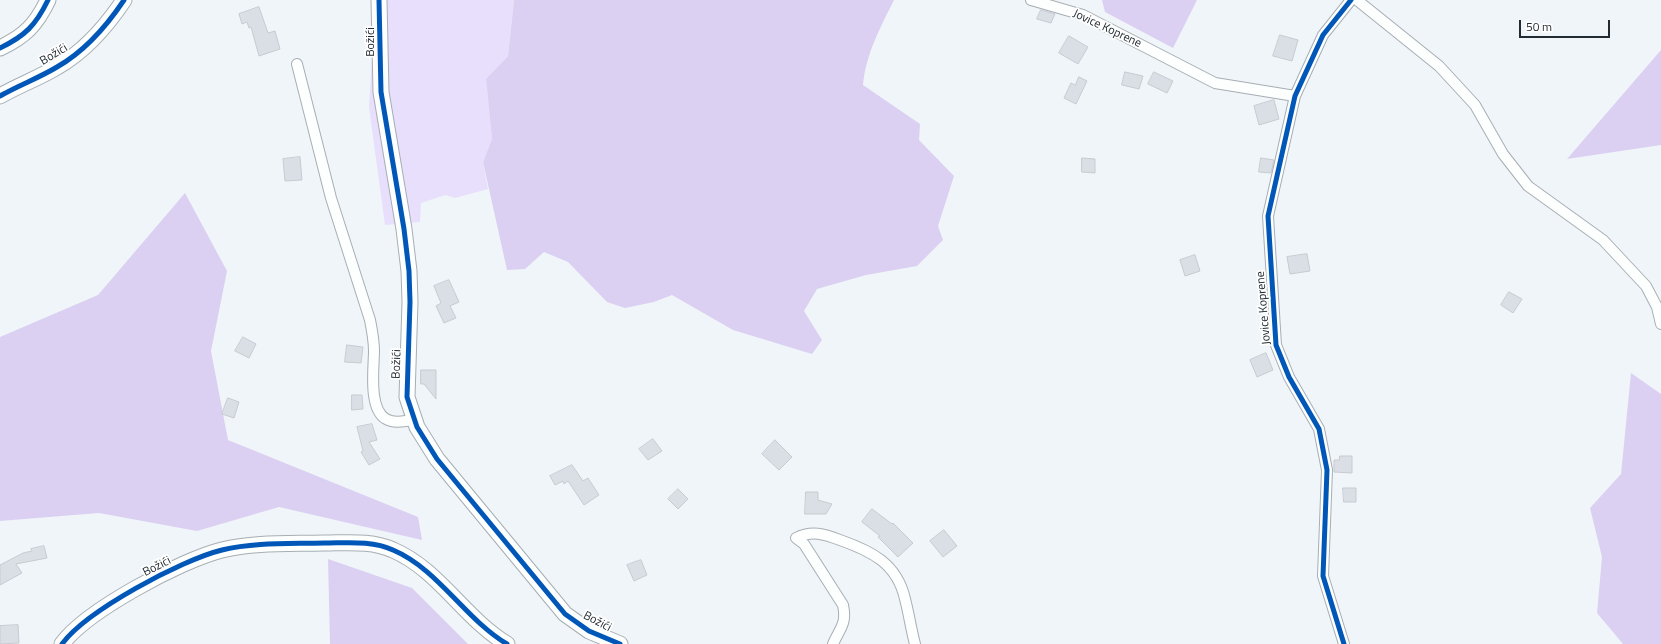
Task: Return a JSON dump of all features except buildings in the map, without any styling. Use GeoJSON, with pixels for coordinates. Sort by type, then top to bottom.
{"type":"FeatureCollection","features":[{"type":"Feature","properties":{"kind":"main road"},"geometry":{"type":"LineString","coordinates":[[0,48],[30,30],[38,20],[48,0]]}},
{"type":"Feature","properties":{"kind":"main road","name":"Božići"},"geometry":{"type":"LineString","coordinates":[[0,96],[57,67],[80,52],[94,38],[124,0]]}},
{"type":"Feature","properties":{"kind":"main road","name":"Božići"},"geometry":{"type":"LineString","coordinates":[[379,0],[381,92],[404,229],[409,271],[410,302],[406,387],[413,420],[437,459],[565,614],[589,632],[620,644]]}},
{"type":"Feature","properties":{"kind":"main road","name":"Božići"},"geometry":{"type":"LineString","coordinates":[[62,644],[76,627],[89,618],[144,585],[204,556],[222,550],[245,547],[351,543],[382,546],[403,555],[426,572],[491,633],[507,644]]}},
{"type":"Feature","properties":{"kind":"street","name":"Jovice Koprene"},"geometry":{"type":"LineString","coordinates":[[1031,0],[1083,15],[1215,82],[1295,96]]}},
{"type":"Feature","properties":{"kind":"street","name":"Jovice Koprene"},"geometry":{"type":"LineString","coordinates":[[1344,644],[1323,576],[1327,470],[1319,429],[1289,377],[1276,345],[1268,216],[1295,96],[1323,35],[1351,0]]}},
{"type":"Feature","properties":{"kind":"street"},"geometry":{"type":"LineString","coordinates":[[1358,0],[1439,66],[1475,105],[1503,154],[1528,186],[1603,240],[1641,280],[1646,286],[1657,307],[1661,324]]}},
{"type":"Feature","properties":{"kind":"street"},"geometry":{"type":"LineString","coordinates":[[297,64],[331,198],[374,336],[372,380],[378,409],[387,420],[397,422],[413,420]]}},
{"type":"Feature","properties":{"kind":"street"},"geometry":{"type":"LineString","coordinates":[[833,644],[844,626],[845,614],[843,605],[804,544],[796,538],[805,533],[821,533],[867,549],[883,561],[900,584],[905,597],[915,644]]}},
{"type":"Feature","properties":{"kind":"shaded area"},"geometry":{"type":"Polygon","coordinates":[[[372,0],[514,0],[508,56],[486,79],[492,139],[483,162],[488,189],[455,198],[445,195],[421,203],[420,222],[385,225],[369,107],[374,23],[372,0]]]}},
{"type":"Feature","properties":{"kind":"shaded area"},"geometry":{"type":"Polygon","coordinates":[[[514,0],[894,0],[870,52],[863,85],[920,124],[919,140],[954,176],[938,226],[943,240],[917,266],[866,275],[817,289],[804,311],[822,340],[812,354],[733,330],[672,295],[654,302],[625,308],[607,302],[568,262],[544,252],[525,269],[507,270],[483,162],[492,139],[486,79],[508,56],[514,0]]]}},
{"type":"Feature","properties":{"kind":"shaded area"},"geometry":{"type":"Polygon","coordinates":[[[1102,0],[1197,0],[1173,48],[1105,12],[1102,0]]]}},
{"type":"Feature","properties":{"kind":"shaded area"},"geometry":{"type":"Polygon","coordinates":[[[1661,50],[1661,145],[1567,159],[1661,50]]]}},
{"type":"Feature","properties":{"kind":"shaded area"},"geometry":{"type":"Polygon","coordinates":[[[185,193],[227,271],[211,351],[228,440],[418,517],[422,540],[279,507],[197,531],[99,513],[0,521],[0,337],[98,295],[185,193]]]}},
{"type":"Feature","properties":{"kind":"shaded area"},"geometry":{"type":"Polygon","coordinates":[[[1631,373],[1661,394],[1661,644],[1623,644],[1597,613],[1602,557],[1590,508],[1621,474],[1631,373]]]}},
{"type":"Feature","properties":{"kind":"shaded area"},"geometry":{"type":"Polygon","coordinates":[[[328,559],[412,588],[468,644],[330,644],[328,559]]]}},
{"type":"Feature","properties":{"kind":"cycle path"},"geometry":{"type":"LineString","coordinates":[[0,48],[9,44],[29,29],[44,9],[48,0]]}},
{"type":"Feature","properties":{"kind":"cycle path"},"geometry":{"type":"LineString","coordinates":[[0,96],[50,71],[77,54],[110,20],[124,0]]}},
{"type":"Feature","properties":{"kind":"cycle path"},"geometry":{"type":"LineString","coordinates":[[379,0],[381,92],[404,229],[409,271],[410,302],[407,397],[417,427],[437,459],[565,614],[589,631],[620,644]]}},
{"type":"Feature","properties":{"kind":"cycle path"},"geometry":{"type":"LineString","coordinates":[[1344,644],[1323,576],[1327,470],[1319,429],[1289,377],[1276,345],[1268,216],[1295,96],[1323,35],[1351,0]]}},
{"type":"Feature","properties":{"kind":"cycle path"},"geometry":{"type":"LineString","coordinates":[[62,644],[74,631],[112,602],[160,575],[204,556],[234,547],[273,544],[350,543],[368,543],[385,547],[409,558],[424,569],[492,634],[507,644]]}}]}
